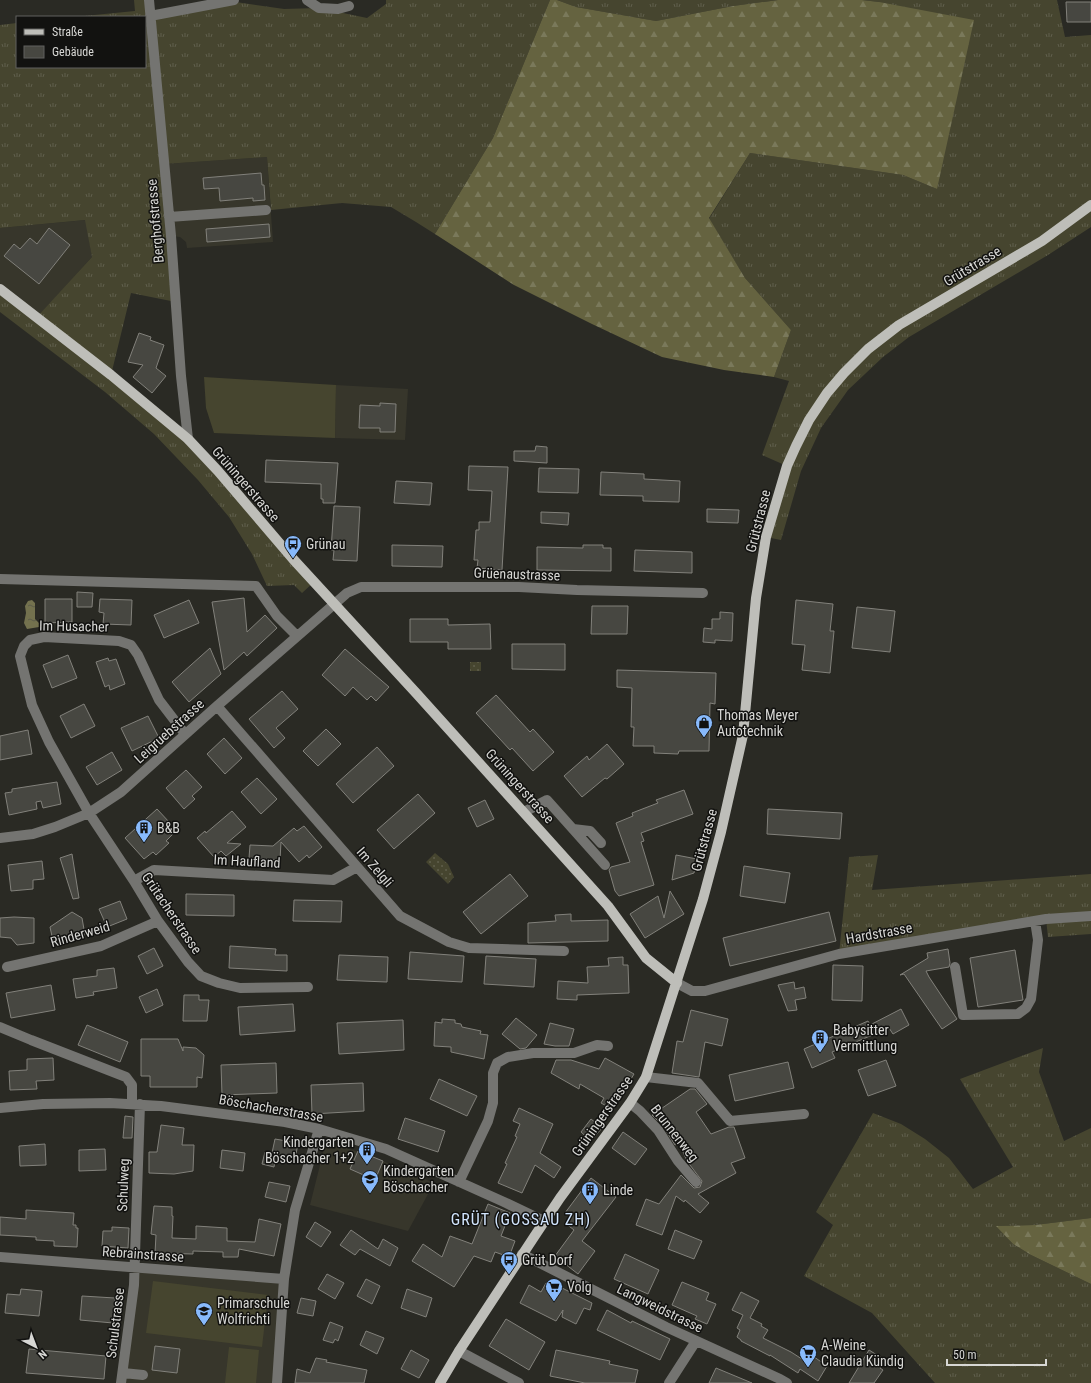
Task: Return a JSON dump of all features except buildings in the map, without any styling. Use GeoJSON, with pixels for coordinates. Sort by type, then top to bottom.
{"type":"FeatureCollection","features":[{"type":"Feature","properties":{"kind":"main road","name":"Grütstrasse"},"geometry":{"type":"LineString","coordinates":[[677,983],[703,899],[721,832],[743,735],[756,598],[766,537],[787,466],[809,420],[827,393],[868,349],[900,326],[1042,241],[1091,205]]}},
{"type":"Feature","properties":{"kind":"main road","name":"Grüningerstrasse"},"geometry":{"type":"LineString","coordinates":[[0,289],[111,375],[188,440],[218,471],[293,559],[608,906],[646,958],[677,983],[646,1077],[630,1103],[544,1221],[459,1351],[440,1383]]}},
{"type":"Feature","properties":{"kind":"street","name":"Berghofstrasse"},"geometry":{"type":"LineString","coordinates":[[149,0],[169,216],[181,376],[188,440]]}},
{"type":"Feature","properties":{"kind":"street"},"geometry":{"type":"LineString","coordinates":[[150,16],[234,0]]}},
{"type":"Feature","properties":{"kind":"street"},"geometry":{"type":"LineString","coordinates":[[307,0],[319,8],[338,9],[349,6]]}},
{"type":"Feature","properties":{"kind":"street"},"geometry":{"type":"LineString","coordinates":[[169,216],[266,210]]}},
{"type":"Feature","properties":{"kind":"street"},"geometry":{"type":"LineString","coordinates":[[0,580],[256,586],[278,616],[297,636]]}},
{"type":"Feature","properties":{"kind":"street","name":"Grüenaustrasse"},"geometry":{"type":"LineString","coordinates":[[335,604],[347,593],[361,587],[373,586],[519,587],[704,594]]}},
{"type":"Feature","properties":{"kind":"street","name":"Leigruebstrasse"},"geometry":{"type":"LineString","coordinates":[[0,838],[33,834],[55,827],[89,812],[121,792],[185,734],[335,604]]}},
{"type":"Feature","properties":{"kind":"street","name":"Im Husacher"},"geometry":{"type":"LineString","coordinates":[[89,812],[49,742],[32,705],[20,656],[24,646],[30,640],[44,637],[119,640],[131,646],[138,655],[159,700],[185,734]]}},
{"type":"Feature","properties":{"kind":"street","name":"Im Zelgli"},"geometry":{"type":"LineString","coordinates":[[217,706],[400,916],[449,942],[469,948],[564,951]]}},
{"type":"Feature","properties":{"kind":"street"},"geometry":{"type":"LineString","coordinates":[[524,812],[547,800],[605,865]]}},
{"type":"Feature","properties":{"kind":"street","name":"Grütacherstrasse"},"geometry":{"type":"LineString","coordinates":[[89,812],[158,921],[188,962],[201,976],[219,983],[240,988],[308,987]]}},
{"type":"Feature","properties":{"kind":"street"},"geometry":{"type":"LineString","coordinates":[[573,829],[590,831],[601,843]]}},
{"type":"Feature","properties":{"kind":"street","name":"Im Haufland"},"geometry":{"type":"LineString","coordinates":[[134,881],[154,870],[333,880],[357,868]]}},
{"type":"Feature","properties":{"kind":"street","name":"Hardstrasse"},"geometry":{"type":"LineString","coordinates":[[677,983],[692,991],[705,991],[839,954],[1035,921],[1091,916]]}},
{"type":"Feature","properties":{"kind":"street","name":"Rinderweid"},"geometry":{"type":"LineString","coordinates":[[7,967],[101,946],[158,921]]}},
{"type":"Feature","properties":{"kind":"street"},"geometry":{"type":"LineString","coordinates":[[955,967],[964,1015],[1018,1014],[1026,1008],[1031,999],[1038,940],[1035,921]]}},
{"type":"Feature","properties":{"kind":"street","name":"Schulweg"},"geometry":{"type":"LineString","coordinates":[[0,1027],[126,1077],[132,1085],[136,1104],[134,1267]]}},
{"type":"Feature","properties":{"kind":"street"},"geometry":{"type":"LineString","coordinates":[[459,1182],[488,1121],[494,1103],[493,1073],[497,1063],[508,1057],[533,1053],[574,1053],[596,1045],[608,1046]]}},
{"type":"Feature","properties":{"kind":"street"},"geometry":{"type":"LineString","coordinates":[[646,1077],[698,1083],[730,1121],[804,1114]]}},
{"type":"Feature","properties":{"kind":"street","name":"Böschacherstrasse"},"geometry":{"type":"LineString","coordinates":[[0,1108],[83,1102],[136,1104],[285,1122],[320,1129],[386,1149],[544,1221]]}},
{"type":"Feature","properties":{"kind":"street","name":"Brunnenweg"},"geometry":{"type":"LineString","coordinates":[[630,1103],[658,1130],[678,1161],[696,1182]]}},
{"type":"Feature","properties":{"kind":"street"},"geometry":{"type":"LineString","coordinates":[[277,1383],[284,1279],[295,1210],[320,1129]]}},
{"type":"Feature","properties":{"kind":"street","name":"Langweidstrasse"},"geometry":{"type":"LineString","coordinates":[[522,1254],[696,1342],[787,1383]]}},
{"type":"Feature","properties":{"kind":"street","name":"Rebrainstrasse"},"geometry":{"type":"LineString","coordinates":[[0,1257],[284,1279]]}},
{"type":"Feature","properties":{"kind":"street","name":"Schulstrasse"},"geometry":{"type":"LineString","coordinates":[[122,1378],[134,1285],[134,1267]]}},
{"type":"Feature","properties":{"kind":"street"},"geometry":{"type":"LineString","coordinates":[[669,1383],[696,1342]]}},
{"type":"Feature","properties":{"kind":"street"},"geometry":{"type":"LineString","coordinates":[[459,1351],[519,1383]]}},
{"type":"Feature","properties":{"kind":"street"},"geometry":{"type":"LineString","coordinates":[[122,1378],[143,1375]]}},
{"type":"Feature","properties":{"kind":"shaded area"},"geometry":{"type":"Polygon","coordinates":[[[267,157],[273,242],[187,248],[186,242],[180,237],[171,236],[164,164],[267,157]]]}},
{"type":"Feature","properties":{"kind":"shaded area"},"geometry":{"type":"Polygon","coordinates":[[[86,220],[92,257],[37,318],[0,289],[0,228],[86,220]]]}},
{"type":"Feature","properties":{"kind":"shaded area"},"geometry":{"type":"Polygon","coordinates":[[[336,385],[408,389],[405,440],[335,438],[336,385]]]}},
{"type":"Feature","properties":{"kind":"shaded area","name":"Kindergarten Böschacher"},"geometry":{"type":"Polygon","coordinates":[[[326,1141],[373,1157],[434,1183],[408,1231],[310,1205],[326,1141]]]}},
{"type":"Feature","properties":{"kind":"shaded area","name":"Primarschule Wolfrichti"},"geometry":{"type":"Polygon","coordinates":[[[134,1267],[284,1279],[277,1383],[121,1383],[134,1267]]]}},
{"type":"Feature","properties":{"kind":"green space"},"geometry":{"type":"Polygon","coordinates":[[[134,0],[149,0],[150,16],[229,1],[284,9],[319,8],[367,18],[386,4],[386,0],[550,0],[493,138],[435,234],[391,207],[342,203],[271,210],[267,157],[164,164],[176,302],[131,293],[111,375],[188,439],[314,582],[302,593],[294,585],[267,586],[252,554],[229,517],[198,480],[154,434],[105,392],[0,312],[0,289],[37,317],[92,257],[85,220],[0,228],[0,25],[16,23],[16,68],[146,68],[146,16],[84,16],[135,11],[134,0]]]}},
{"type":"Feature","properties":{"kind":"green space"},"geometry":{"type":"Polygon","coordinates":[[[550,0],[557,0],[576,7],[656,21],[733,6],[778,0],[862,0],[974,20],[937,189],[903,175],[750,153],[709,218],[745,278],[791,330],[774,377],[724,370],[662,357],[514,285],[435,234],[493,138],[550,0]]]}},
{"type":"Feature","properties":{"kind":"green space"},"geometry":{"type":"Polygon","coordinates":[[[557,0],[778,0],[733,6],[656,21],[576,7],[557,0]]]}},
{"type":"Feature","properties":{"kind":"green space"},"geometry":{"type":"Polygon","coordinates":[[[862,0],[1057,0],[1065,37],[1091,35],[1091,227],[1048,255],[909,337],[883,357],[848,390],[821,428],[801,471],[781,540],[766,537],[787,466],[762,455],[789,381],[774,377],[791,330],[745,278],[709,219],[750,153],[903,175],[937,189],[879,2],[862,0]]]}},
{"type":"Feature","properties":{"kind":"green space"},"geometry":{"type":"Polygon","coordinates":[[[204,377],[336,385],[335,438],[214,433],[206,408],[204,377]]]}},
{"type":"Feature","properties":{"kind":"green space"},"geometry":{"type":"Polygon","coordinates":[[[470,662],[481,662],[481,671],[470,671],[470,662]]]}},
{"type":"Feature","properties":{"kind":"green space"},"geometry":{"type":"Polygon","coordinates":[[[435,853],[448,864],[454,877],[448,884],[426,862],[435,853]]]}},
{"type":"Feature","properties":{"kind":"green space"},"geometry":{"type":"Polygon","coordinates":[[[878,855],[872,890],[1091,874],[1091,934],[1048,937],[1046,919],[839,954],[849,857],[878,855]]]}},
{"type":"Feature","properties":{"kind":"green space"},"geometry":{"type":"Polygon","coordinates":[[[1043,1048],[1039,1072],[1064,1141],[1091,1128],[1091,1218],[1035,1225],[997,1226],[1013,1244],[1031,1255],[1091,1284],[1091,1383],[935,1383],[872,1313],[804,1276],[833,1225],[816,1212],[873,1113],[901,1124],[925,1139],[949,1158],[973,1189],[1013,1167],[960,1079],[1043,1048]]]}},
{"type":"Feature","properties":{"kind":"green space"},"geometry":{"type":"Polygon","coordinates":[[[1091,1218],[1091,1284],[1031,1255],[1013,1244],[996,1226],[1035,1225],[1091,1218]]]}},
{"type":"Feature","properties":{"kind":"green space"},"geometry":{"type":"Polygon","coordinates":[[[153,1281],[268,1295],[262,1347],[146,1333],[153,1281]]]}},
{"type":"Feature","properties":{"kind":"green space"},"geometry":{"type":"Polygon","coordinates":[[[229,1347],[259,1350],[256,1383],[225,1383],[229,1347]]]}},
{"type":"Feature","properties":{"kind":"water"},"geometry":{"type":"Polygon","coordinates":[[[32,600],[35,603],[35,619],[41,625],[39,627],[27,629],[24,623],[26,613],[25,606],[28,601],[32,600]]]}},
{"type":"Feature","properties":{"kind":"place","name":"Grünau"},"geometry":{"type":"Point","coordinates":[293,559]}},
{"type":"Feature","properties":{"kind":"place","name":"Thomas Meyer Autotechnik"},"geometry":{"type":"Point","coordinates":[704,738]}},
{"type":"Feature","properties":{"kind":"place","name":"B&B"},"geometry":{"type":"Point","coordinates":[144,843]}},
{"type":"Feature","properties":{"kind":"place","name":"Babysitter Vermittlung"},"geometry":{"type":"Point","coordinates":[820,1053]}},
{"type":"Feature","properties":{"kind":"place","name":"Kindergarten Böschacher 1+2"},"geometry":{"type":"Point","coordinates":[367,1165]}},
{"type":"Feature","properties":{"kind":"place","name":"Kindergarten Böschacher"},"geometry":{"type":"Point","coordinates":[370,1194]}},
{"type":"Feature","properties":{"kind":"place","name":"Linde"},"geometry":{"type":"Point","coordinates":[590,1205]}},
{"type":"Feature","properties":{"kind":"place","name":"Grüt Dorf"},"geometry":{"type":"Point","coordinates":[509,1275]}},
{"type":"Feature","properties":{"kind":"place","name":"Volg"},"geometry":{"type":"Point","coordinates":[554,1302]}},
{"type":"Feature","properties":{"kind":"place","name":"Primarschule Wolfrichti"},"geometry":{"type":"Point","coordinates":[204,1326]}},
{"type":"Feature","properties":{"kind":"place","name":"A-Weine Claudia Kündig"},"geometry":{"type":"Point","coordinates":[808,1368]}},
{"type":"Feature","properties":{"kind":"district","name":"GRÜT (GOSSAU ZH)"},"geometry":{"type":"Point","coordinates":[521,1219]}}]}
